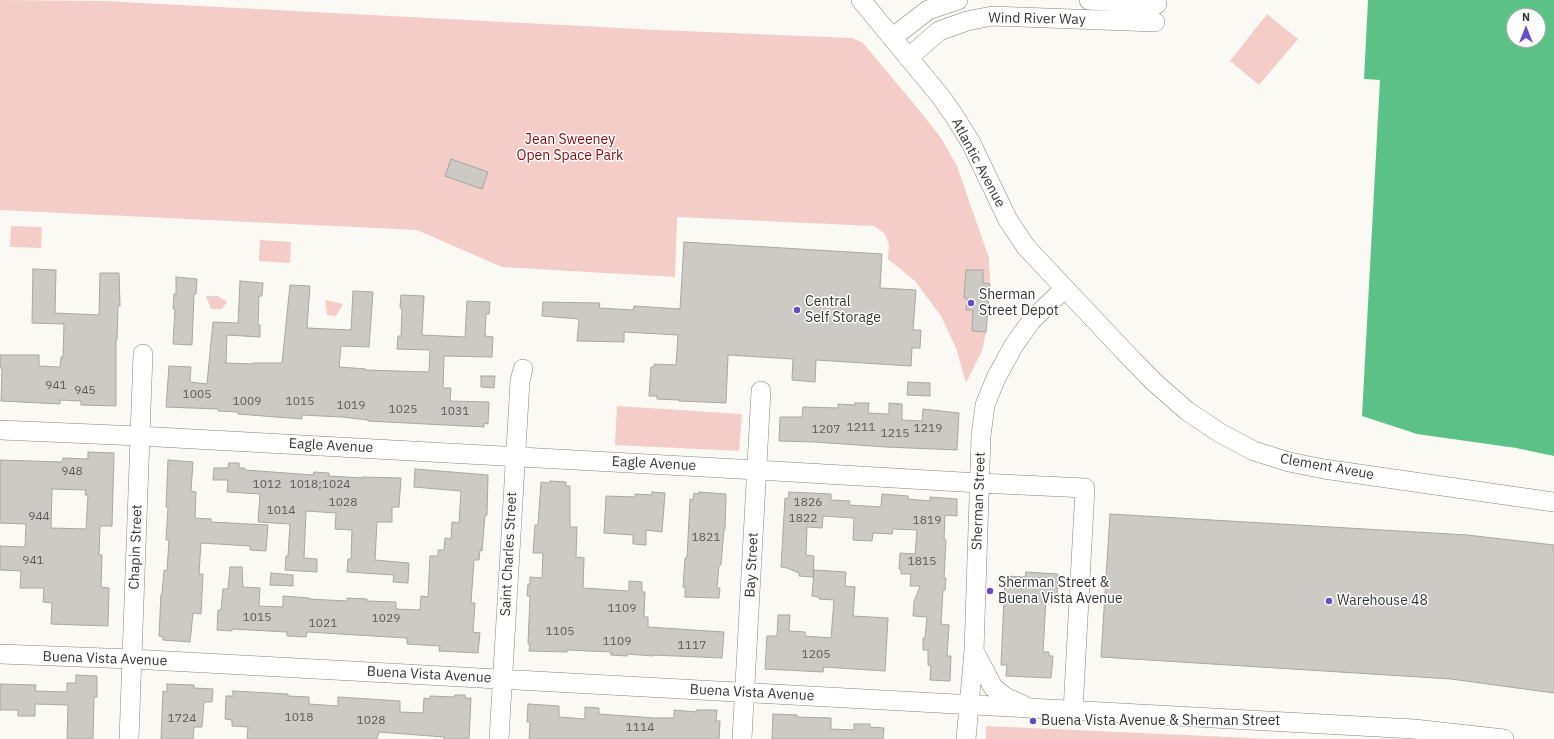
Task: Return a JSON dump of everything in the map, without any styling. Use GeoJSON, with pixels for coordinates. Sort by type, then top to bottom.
{"type":"FeatureCollection","features":[{"type":"Feature","properties":{"kind":"street","name":"Atlantic Avenue"},"geometry":{"type":"LineString","coordinates":[[861,0],[941,97],[971,143],[1008,220],[1026,247],[1064,289]]}},
{"type":"Feature","properties":{"kind":"street"},"geometry":{"type":"LineString","coordinates":[[892,38],[928,10],[958,0]]}},
{"type":"Feature","properties":{"kind":"street","name":"Wind River Way"},"geometry":{"type":"LineString","coordinates":[[908,58],[939,31],[967,21],[992,16],[1156,13],[1089,0]]}},
{"type":"Feature","properties":{"kind":"street","name":"Sherman Street"},"geometry":{"type":"LineString","coordinates":[[966,739],[974,651],[981,436],[985,405],[996,378],[1014,345],[1032,320],[1064,289]]}},
{"type":"Feature","properties":{"kind":"street","name":"Clement Aveue"},"geometry":{"type":"LineString","coordinates":[[1064,289],[1153,381],[1187,411],[1220,433],[1254,451],[1289,462],[1324,469],[1466,488],[1554,502]]}},
{"type":"Feature","properties":{"kind":"street","name":"Chapin Street"},"geometry":{"type":"LineString","coordinates":[[129,739],[143,354]]}},
{"type":"Feature","properties":{"kind":"street","name":"Saint Charles Street"},"geometry":{"type":"LineString","coordinates":[[499,739],[515,456],[520,381],[523,368]]}},
{"type":"Feature","properties":{"kind":"street","name":"Bay Street"},"geometry":{"type":"LineString","coordinates":[[742,739],[761,391]]}},
{"type":"Feature","properties":{"kind":"street","name":"Eagle Avenue"},"geometry":{"type":"LineString","coordinates":[[0,430],[515,456],[1085,488],[1073,711]]}},
{"type":"Feature","properties":{"kind":"street"},"geometry":{"type":"LineString","coordinates":[[974,651],[993,687],[1005,697],[1032,708]]}},
{"type":"Feature","properties":{"kind":"street","name":"Buena Vista Avenue"},"geometry":{"type":"LineString","coordinates":[[0,654],[132,659],[969,706],[1032,708],[1504,739]]}},
{"type":"Feature","properties":{"kind":"green space","name":"Jean Sweeney Open Space Park"},"geometry":{"type":"Polygon","coordinates":[[[0,0],[104,1],[658,30],[852,38],[863,43],[924,116],[941,138],[957,166],[989,258],[990,280],[986,332],[982,351],[966,383],[956,348],[941,316],[915,281],[888,259],[889,244],[884,233],[874,226],[677,217],[675,277],[502,267],[417,230],[0,210],[0,0]]]}},
{"type":"Feature","properties":{"kind":"green space"},"geometry":{"type":"Polygon","coordinates":[[[1267,14],[1298,39],[1259,85],[1230,61],[1267,14]]]}},
{"type":"Feature","properties":{"kind":"green space"},"geometry":{"type":"Polygon","coordinates":[[[11,226],[42,227],[41,248],[10,247],[11,226]]]}},
{"type":"Feature","properties":{"kind":"green space"},"geometry":{"type":"Polygon","coordinates":[[[260,240],[291,242],[290,263],[259,261],[260,240]]]}},
{"type":"Feature","properties":{"kind":"green space"},"geometry":{"type":"Polygon","coordinates":[[[206,296],[218,296],[227,302],[222,309],[211,309],[206,296]]]}},
{"type":"Feature","properties":{"kind":"green space"},"geometry":{"type":"Polygon","coordinates":[[[325,300],[343,304],[336,316],[327,315],[325,300]]]}},
{"type":"Feature","properties":{"kind":"green space"},"geometry":{"type":"Polygon","coordinates":[[[617,406],[742,414],[739,451],[615,445],[617,406]]]}},
{"type":"Feature","properties":{"kind":"green space"},"geometry":{"type":"Polygon","coordinates":[[[986,726],[1273,739],[986,739],[986,726]]]}},
{"type":"Feature","properties":{"kind":"shaded area"},"geometry":{"type":"Polygon","coordinates":[[[1368,0],[1554,0],[1554,456],[1516,448],[1417,434],[1362,416],[1380,80],[1364,79],[1368,0]]]}},
{"type":"Feature","properties":{"kind":"building"},"geometry":{"type":"Polygon","coordinates":[[[451,159],[488,172],[482,189],[445,176],[451,159]]]}},
{"type":"Feature","properties":{"kind":"building","name":"Central Self Storage"},"geometry":{"type":"Polygon","coordinates":[[[684,242],[882,254],[880,288],[916,290],[913,330],[921,330],[920,348],[912,348],[911,366],[816,360],[815,382],[792,380],[793,359],[728,355],[726,403],[679,401],[657,399],[657,396],[649,396],[651,367],[654,367],[654,364],[676,365],[678,335],[624,332],[624,342],[577,341],[579,319],[542,316],[543,302],[600,303],[599,308],[633,310],[634,306],[680,309],[684,242]]]}},
{"type":"Feature","properties":{"kind":"building"},"geometry":{"type":"Polygon","coordinates":[[[33,269],[56,270],[55,313],[99,315],[100,273],[119,273],[120,306],[118,306],[116,340],[116,406],[81,405],[81,401],[60,400],[60,404],[1,401],[2,368],[0,368],[0,355],[39,355],[39,366],[60,367],[61,357],[63,357],[64,324],[32,323],[33,269]]]}},
{"type":"Feature","properties":{"kind":"building","name":"Sherman Street Depot"},"geometry":{"type":"Polygon","coordinates":[[[966,270],[983,270],[983,283],[990,284],[986,332],[972,331],[973,310],[966,310],[967,298],[964,298],[966,270]]]}},
{"type":"Feature","properties":{"kind":"building"},"geometry":{"type":"Polygon","coordinates":[[[176,277],[197,279],[196,294],[194,294],[192,345],[173,344],[175,309],[173,309],[174,294],[176,294],[176,277]]]}},
{"type":"Feature","properties":{"kind":"building"},"geometry":{"type":"Polygon","coordinates":[[[240,281],[263,283],[262,296],[259,296],[258,325],[260,325],[260,337],[227,335],[226,363],[282,363],[290,285],[310,286],[307,328],[351,330],[353,291],[373,292],[369,347],[341,346],[339,367],[366,370],[429,372],[430,350],[397,349],[398,336],[401,336],[401,295],[424,296],[422,335],[465,337],[467,301],[490,302],[489,314],[486,314],[485,336],[493,337],[492,357],[444,356],[443,388],[451,388],[450,401],[489,402],[488,424],[484,423],[484,427],[368,421],[342,417],[302,415],[302,419],[238,414],[238,412],[218,411],[218,409],[166,407],[169,366],[191,367],[190,382],[207,384],[213,322],[238,323],[240,281]]]}},
{"type":"Feature","properties":{"kind":"building"},"geometry":{"type":"Polygon","coordinates":[[[481,376],[495,376],[494,388],[481,387],[481,376]]]}},
{"type":"Feature","properties":{"kind":"building"},"geometry":{"type":"Polygon","coordinates":[[[908,382],[930,383],[930,396],[907,395],[908,382]]]}},
{"type":"Feature","properties":{"kind":"building"},"geometry":{"type":"Polygon","coordinates":[[[855,403],[869,403],[868,413],[889,414],[889,403],[902,404],[902,420],[922,421],[923,409],[959,413],[957,450],[779,441],[780,417],[802,417],[803,407],[838,408],[838,404],[855,405],[855,403]]]}},
{"type":"Feature","properties":{"kind":"building"},"geometry":{"type":"Polygon","coordinates":[[[88,452],[114,453],[112,526],[100,526],[99,555],[102,555],[101,587],[109,588],[108,626],[51,624],[52,603],[43,602],[44,588],[20,588],[21,571],[0,570],[0,546],[25,547],[26,524],[0,523],[0,460],[62,462],[63,458],[88,459],[88,452]],[[52,489],[51,528],[86,529],[88,495],[85,495],[86,490],[52,489]]]}},
{"type":"Feature","properties":{"kind":"building"},"geometry":{"type":"Polygon","coordinates":[[[168,460],[193,462],[191,491],[196,492],[195,518],[211,519],[211,522],[268,525],[266,551],[250,550],[250,546],[201,543],[199,574],[203,574],[201,614],[193,613],[190,642],[163,640],[163,637],[159,636],[161,594],[164,570],[167,571],[169,540],[166,540],[168,460]]]}},
{"type":"Feature","properties":{"kind":"building"},"geometry":{"type":"Polygon","coordinates":[[[229,463],[239,463],[239,468],[245,468],[245,470],[313,475],[314,472],[329,473],[329,476],[362,478],[401,478],[399,507],[392,507],[392,522],[377,522],[375,560],[409,563],[408,583],[393,582],[394,575],[347,572],[348,559],[351,559],[352,530],[335,529],[336,513],[306,511],[304,558],[317,559],[317,572],[285,570],[286,556],[288,556],[290,524],[258,522],[260,494],[227,492],[228,480],[213,480],[214,468],[228,468],[229,463]]]}},
{"type":"Feature","properties":{"kind":"building"},"geometry":{"type":"Polygon","coordinates":[[[415,469],[488,475],[487,515],[485,515],[482,551],[480,550],[479,560],[474,560],[471,603],[475,603],[473,632],[480,633],[478,653],[439,651],[440,646],[407,644],[407,638],[307,632],[306,637],[287,636],[287,632],[232,629],[232,631],[217,630],[218,610],[221,610],[223,589],[228,589],[230,567],[242,567],[243,587],[260,588],[259,606],[283,607],[283,596],[347,601],[347,598],[367,599],[367,601],[396,602],[396,609],[420,610],[421,596],[428,597],[430,556],[438,556],[438,550],[444,550],[445,538],[451,539],[452,522],[459,523],[461,491],[414,487],[415,469]]]}},
{"type":"Feature","properties":{"kind":"building"},"geometry":{"type":"Polygon","coordinates":[[[550,481],[566,482],[566,486],[570,486],[570,527],[577,527],[576,557],[584,558],[583,588],[629,591],[629,581],[642,582],[642,592],[645,592],[644,617],[648,617],[648,627],[724,632],[722,658],[627,654],[627,656],[611,655],[611,652],[567,650],[567,652],[529,651],[530,596],[527,596],[528,584],[530,584],[530,577],[542,578],[543,553],[533,553],[535,525],[538,525],[541,482],[549,483],[550,481]]]}},
{"type":"Feature","properties":{"kind":"building"},"geometry":{"type":"Polygon","coordinates":[[[652,492],[665,493],[662,532],[646,530],[646,545],[633,544],[633,535],[604,533],[606,496],[635,497],[635,494],[652,495],[652,492]]]}},
{"type":"Feature","properties":{"kind":"building"},"geometry":{"type":"Polygon","coordinates":[[[699,492],[726,494],[725,529],[717,588],[720,588],[719,598],[685,597],[685,587],[683,587],[685,558],[687,558],[690,499],[693,500],[694,493],[699,494],[699,492]]]}},
{"type":"Feature","properties":{"kind":"building"},"geometry":{"type":"Polygon","coordinates":[[[789,492],[831,494],[831,500],[850,501],[849,505],[881,507],[882,494],[908,496],[908,499],[930,501],[930,497],[957,499],[957,516],[945,515],[944,539],[946,540],[944,578],[946,578],[945,590],[943,590],[941,624],[949,625],[947,656],[951,656],[950,681],[930,680],[931,666],[928,665],[928,650],[923,650],[923,638],[925,638],[927,617],[913,616],[914,602],[920,586],[910,586],[911,574],[901,574],[901,569],[899,569],[900,553],[915,554],[917,530],[893,529],[892,534],[873,533],[872,541],[853,540],[854,518],[823,516],[822,528],[807,527],[806,555],[814,556],[813,577],[799,576],[799,573],[781,567],[785,498],[788,499],[789,492]]]}},
{"type":"Feature","properties":{"kind":"building","name":"Warehouse 48"},"geometry":{"type":"Polygon","coordinates":[[[1110,514],[1467,535],[1554,545],[1554,693],[1451,679],[1101,657],[1110,514]]]}},
{"type":"Feature","properties":{"kind":"building"},"geometry":{"type":"Polygon","coordinates":[[[814,570],[846,572],[845,586],[855,587],[853,616],[888,618],[885,671],[824,667],[823,672],[765,669],[767,636],[777,636],[778,615],[790,615],[789,631],[805,632],[805,636],[831,638],[834,600],[819,599],[819,597],[812,596],[814,570]]]}},
{"type":"Feature","properties":{"kind":"building"},"geometry":{"type":"Polygon","coordinates":[[[1026,572],[1058,574],[1057,595],[1050,595],[1050,599],[1046,598],[1043,652],[1049,652],[1049,656],[1053,656],[1051,678],[1006,676],[1007,665],[1001,665],[1005,576],[1025,577],[1026,572]]]}},
{"type":"Feature","properties":{"kind":"building"},"geometry":{"type":"Polygon","coordinates":[[[271,573],[293,575],[293,586],[270,585],[271,573]]]}},
{"type":"Feature","properties":{"kind":"building"},"geometry":{"type":"Polygon","coordinates":[[[76,675],[97,676],[97,697],[94,697],[93,739],[67,739],[68,705],[35,704],[35,716],[18,716],[18,710],[0,710],[0,684],[36,685],[35,691],[67,692],[67,683],[76,683],[76,675]]]}},
{"type":"Feature","properties":{"kind":"building"},"geometry":{"type":"Polygon","coordinates":[[[167,684],[194,685],[194,688],[213,689],[212,702],[204,702],[202,727],[194,727],[193,739],[161,739],[163,691],[167,692],[167,684]]]}},
{"type":"Feature","properties":{"kind":"building"},"geometry":{"type":"Polygon","coordinates":[[[233,691],[288,694],[288,696],[309,697],[309,704],[338,706],[338,697],[400,701],[400,712],[423,713],[424,698],[430,699],[430,696],[454,697],[455,695],[465,695],[465,698],[471,698],[469,739],[444,739],[444,737],[379,732],[377,739],[247,739],[248,727],[232,726],[232,720],[225,719],[226,696],[233,696],[233,691]]]}},
{"type":"Feature","properties":{"kind":"building"},"geometry":{"type":"Polygon","coordinates":[[[528,704],[559,706],[559,717],[585,719],[585,707],[599,708],[599,714],[655,718],[674,718],[674,710],[696,712],[696,710],[717,710],[716,721],[720,721],[719,739],[529,739],[530,722],[527,722],[528,704]]]}},
{"type":"Feature","properties":{"kind":"building"},"geometry":{"type":"Polygon","coordinates":[[[773,714],[797,715],[797,717],[831,718],[831,729],[854,730],[854,724],[870,724],[870,727],[884,728],[883,739],[772,739],[773,714]]]}},
{"type":"Feature","properties":{"kind":"place","name":"Sherman Street Depot"},"geometry":{"type":"Point","coordinates":[971,303]}},
{"type":"Feature","properties":{"kind":"place","name":"Central Self Storage"},"geometry":{"type":"Point","coordinates":[797,310]}},
{"type":"Feature","properties":{"kind":"place","name":"Sherman Street & Buena Vista Avenue"},"geometry":{"type":"Point","coordinates":[990,591]}},
{"type":"Feature","properties":{"kind":"place","name":"Warehouse 48"},"geometry":{"type":"Point","coordinates":[1329,601]}},
{"type":"Feature","properties":{"kind":"place","name":"Buena Vista Avenue & Sherman Street"},"geometry":{"type":"Point","coordinates":[1033,721]}}]}
